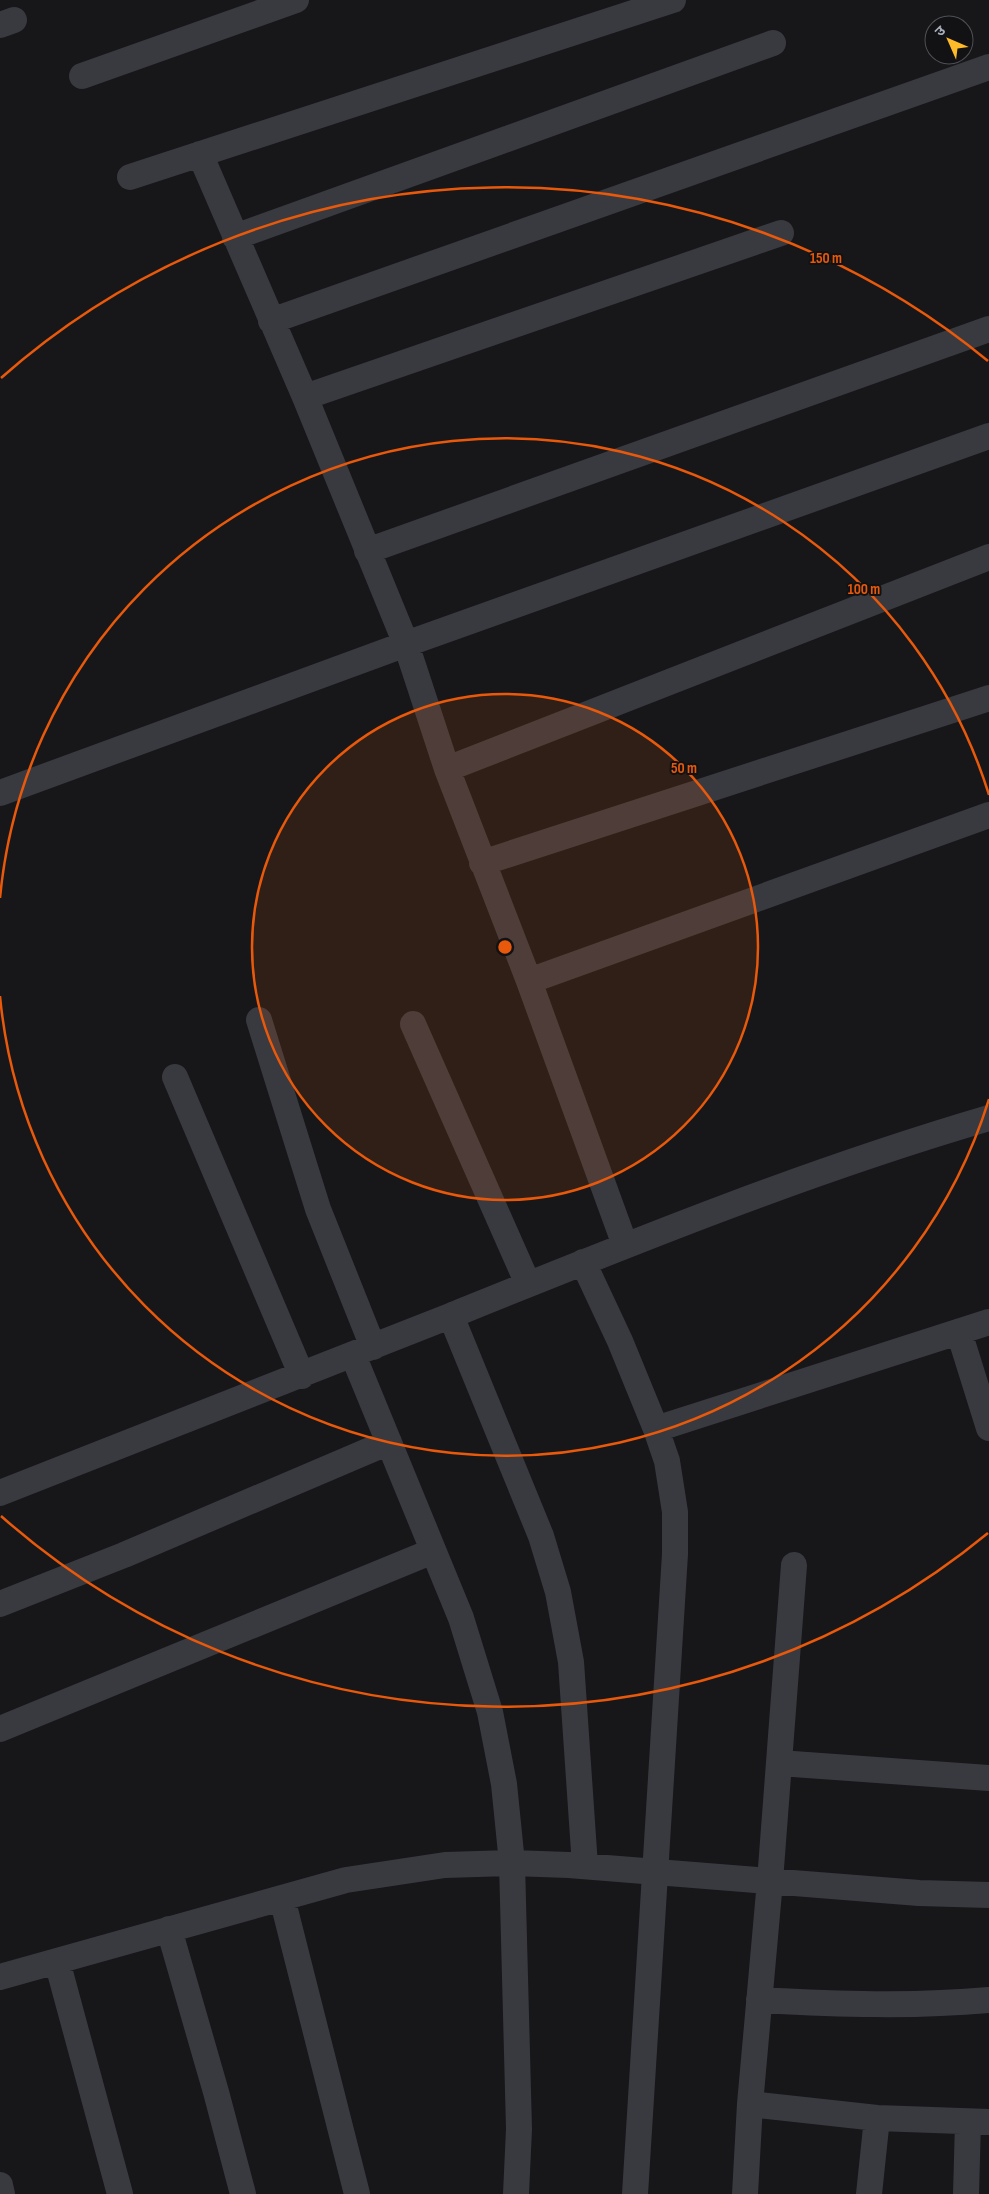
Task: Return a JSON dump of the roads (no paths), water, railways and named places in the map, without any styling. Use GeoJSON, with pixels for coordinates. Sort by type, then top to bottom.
{"type":"FeatureCollection","features":[{"type":"Feature","properties":{"kind":"street"},"geometry":{"type":"LineString","coordinates":[[82,76],[296,0]]}},
{"type":"Feature","properties":{"kind":"street"},"geometry":{"type":"LineString","coordinates":[[130,177],[672,0]]}},
{"type":"Feature","properties":{"kind":"street"},"geometry":{"type":"LineString","coordinates":[[235,237],[773,43]]}},
{"type":"Feature","properties":{"kind":"street"},"geometry":{"type":"LineString","coordinates":[[271,321],[989,67]]}},
{"type":"Feature","properties":{"kind":"street"},"geometry":{"type":"LineString","coordinates":[[200,154],[305,397],[406,644],[447,768],[529,981],[625,1245]]}},
{"type":"Feature","properties":{"kind":"street"},"geometry":{"type":"LineString","coordinates":[[305,397],[781,233]]}},
{"type":"Feature","properties":{"kind":"street"},"geometry":{"type":"LineString","coordinates":[[367,551],[989,329]]}},
{"type":"Feature","properties":{"kind":"street"},"geometry":{"type":"LineString","coordinates":[[0,793],[406,644],[989,436]]}},
{"type":"Feature","properties":{"kind":"street"},"geometry":{"type":"LineString","coordinates":[[447,768],[989,556]]}},
{"type":"Feature","properties":{"kind":"street"},"geometry":{"type":"LineString","coordinates":[[482,863],[989,698]]}},
{"type":"Feature","properties":{"kind":"street"},"geometry":{"type":"LineString","coordinates":[[529,981],[989,815]]}},
{"type":"Feature","properties":{"kind":"street"},"geometry":{"type":"LineString","coordinates":[[259,1020],[363,1351],[389,1442],[461,1618],[490,1712],[504,1784],[512,1863],[519,2129],[516,2194]]}},
{"type":"Feature","properties":{"kind":"street"},"geometry":{"type":"LineString","coordinates":[[413,1024],[528,1284]]}},
{"type":"Feature","properties":{"kind":"street"},"geometry":{"type":"LineString","coordinates":[[175,1077],[302,1376]]}},
{"type":"Feature","properties":{"kind":"street"},"geometry":{"type":"LineString","coordinates":[[0,1493],[302,1376],[625,1245],[785,1184],[989,1118]]}},
{"type":"Feature","properties":{"kind":"street"},"geometry":{"type":"LineString","coordinates":[[583,1262],[620,1341],[656,1429],[667,1461],[674,1504],[675,1554],[635,2194]]}},
{"type":"Feature","properties":{"kind":"street"},"geometry":{"type":"LineString","coordinates":[[451,1316],[538,1527],[558,1592],[571,1662],[585,1866]]}},
{"type":"Feature","properties":{"kind":"street"},"geometry":{"type":"LineString","coordinates":[[656,1429],[989,1322]]}},
{"type":"Feature","properties":{"kind":"street"},"geometry":{"type":"LineString","coordinates":[[959,1332],[989,1428]]}},
{"type":"Feature","properties":{"kind":"street"},"geometry":{"type":"LineString","coordinates":[[0,1604],[124,1555],[389,1442]]}},
{"type":"Feature","properties":{"kind":"street"},"geometry":{"type":"LineString","coordinates":[[0,1729],[433,1551]]}},
{"type":"Feature","properties":{"kind":"street"},"geometry":{"type":"LineString","coordinates":[[746,2194],[750,2104],[770,1881],[794,1565]]}},
{"type":"Feature","properties":{"kind":"street"},"geometry":{"type":"LineString","coordinates":[[779,1763],[989,1778]]}},
{"type":"Feature","properties":{"kind":"street"},"geometry":{"type":"LineString","coordinates":[[0,1977],[346,1880],[445,1865],[512,1863],[585,1866],[919,1893],[989,1895]]}},
{"type":"Feature","properties":{"kind":"street"},"geometry":{"type":"LineString","coordinates":[[282,1898],[357,2194]]}},
{"type":"Feature","properties":{"kind":"street"},"geometry":{"type":"LineString","coordinates":[[169,1929],[243,2194]]}},
{"type":"Feature","properties":{"kind":"street"},"geometry":{"type":"LineString","coordinates":[[57,1961],[120,2194]]}},
{"type":"Feature","properties":{"kind":"street"},"geometry":{"type":"LineString","coordinates":[[759,2000],[852,2005],[952,2003],[989,2000]]}},
{"type":"Feature","properties":{"kind":"street"},"geometry":{"type":"LineString","coordinates":[[750,2104],[877,2118],[978,2122],[966,2194]]}},
{"type":"Feature","properties":{"kind":"street"},"geometry":{"type":"LineString","coordinates":[[869,2194],[877,2118]]}},
{"type":"Feature","properties":{"kind":"street"},"geometry":{"type":"LineString","coordinates":[[0,2185],[2,2194]]}}]}
